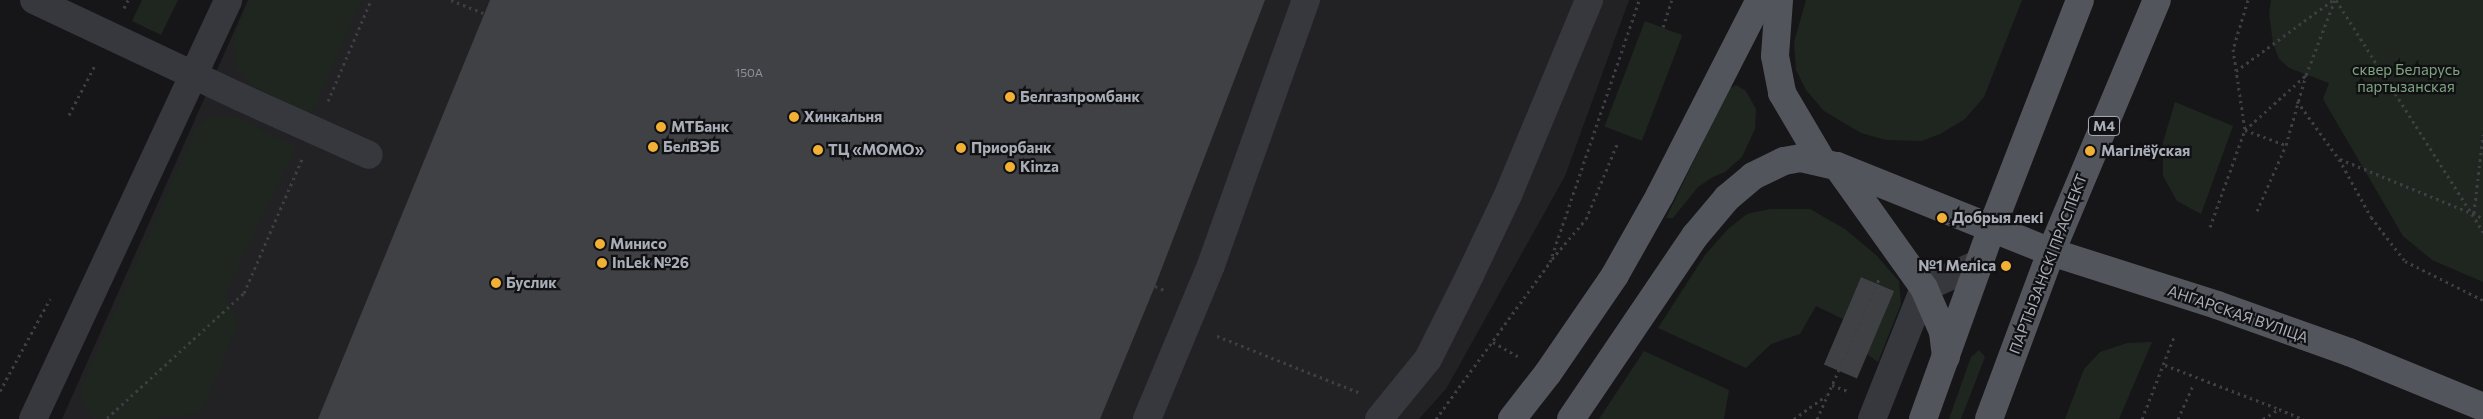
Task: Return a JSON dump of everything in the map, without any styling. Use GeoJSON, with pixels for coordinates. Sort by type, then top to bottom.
{"type":"FeatureCollection","features":[{"type":"Feature","properties":{"kind":"main road"},"geometry":{"type":"LineString","coordinates":[[1512,419],[1548,373],[1614,275],[1660,195],[1710,94],[1760,0]]}},
{"type":"Feature","properties":{"kind":"main road"},"geometry":{"type":"LineString","coordinates":[[1779,0],[1775,56],[1782,93],[1830,163],[1924,288],[1943,332],[1946,360]]}},
{"type":"Feature","properties":{"kind":"main road"},"geometry":{"type":"LineString","coordinates":[[1923,419],[1946,360],[1978,264],[2080,0]]}},
{"type":"Feature","properties":{"kind":"main road","name":"ПАРТЫЗАНСКІ ПРАСПЕКТ"},"geometry":{"type":"LineString","coordinates":[[1989,419],[2051,252],[2157,0]]}},
{"type":"Feature","properties":{"kind":"main road","name":"АНГАРСКАЯ ВУЛІЦА"},"geometry":{"type":"LineString","coordinates":[[1571,419],[1695,236],[1726,198],[1754,176],[1784,161],[1801,158],[1830,163],[2051,252],[2217,305],[2349,352],[2483,407]]}},
{"type":"Feature","properties":{"kind":"street"},"geometry":{"type":"LineString","coordinates":[[34,0],[194,76],[369,155]]}},
{"type":"Feature","properties":{"kind":"street"},"geometry":{"type":"LineString","coordinates":[[33,419],[228,0]]}},
{"type":"Feature","properties":{"kind":"street"},"geometry":{"type":"LineString","coordinates":[[1147,419],[1188,324],[1241,184],[1306,0]]}},
{"type":"Feature","properties":{"kind":"street"},"geometry":{"type":"LineString","coordinates":[[1383,414],[1428,358],[1470,275],[1508,195],[1588,0]]}},
{"type":"Feature","properties":{"kind":"street"},"geometry":{"type":"LineString","coordinates":[[1872,419],[1924,288],[1978,264]]}},
{"type":"Feature","properties":{"kind":"path"},"geometry":{"type":"LineString","coordinates":[[107,418],[244,293],[371,0]]}},
{"type":"Feature","properties":{"kind":"path"},"geometry":{"type":"LineString","coordinates":[[451,0],[484,13]]}},
{"type":"Feature","properties":{"kind":"path"},"geometry":{"type":"LineString","coordinates":[[1550,262],[1639,0]]}},
{"type":"Feature","properties":{"kind":"path"},"geometry":{"type":"LineString","coordinates":[[1663,27],[1672,0]]}},
{"type":"Feature","properties":{"kind":"path"},"geometry":{"type":"LineString","coordinates":[[2245,130],[2232,49],[2248,0]]}},
{"type":"Feature","properties":{"kind":"path"},"geometry":{"type":"LineString","coordinates":[[2236,71],[2335,0]]}},
{"type":"Feature","properties":{"kind":"path"},"geometry":{"type":"LineString","coordinates":[[2258,211],[2286,145],[2297,101],[2335,0]]}},
{"type":"Feature","properties":{"kind":"path"},"geometry":{"type":"LineString","coordinates":[[2335,0],[2474,214],[2483,232]]}},
{"type":"Feature","properties":{"kind":"path"},"geometry":{"type":"LineString","coordinates":[[2210,227],[2245,130],[2306,75]]}},
{"type":"Feature","properties":{"kind":"path"},"geometry":{"type":"LineString","coordinates":[[2297,101],[2339,159],[2371,217],[2405,261],[2483,300]]}},
{"type":"Feature","properties":{"kind":"path"},"geometry":{"type":"LineString","coordinates":[[2245,130],[2286,145]]}},
{"type":"Feature","properties":{"kind":"path"},"geometry":{"type":"LineString","coordinates":[[2474,214],[2483,134]]}},
{"type":"Feature","properties":{"kind":"path"},"geometry":{"type":"LineString","coordinates":[[1436,419],[1550,262],[1586,220],[1617,144]]}},
{"type":"Feature","properties":{"kind":"path"},"geometry":{"type":"LineString","coordinates":[[2339,159],[2483,218]]}},
{"type":"Feature","properties":{"kind":"path"},"geometry":{"type":"LineString","coordinates":[[1817,419],[1880,276]]}},
{"type":"Feature","properties":{"kind":"path"},"geometry":{"type":"LineString","coordinates":[[1155,286],[1168,292],[1188,324],[1369,396],[1383,414]]}},
{"type":"Feature","properties":{"kind":"path"},"geometry":{"type":"LineString","coordinates":[[2142,419],[2174,337]]}},
{"type":"Feature","properties":{"kind":"path"},"geometry":{"type":"LineString","coordinates":[[2164,365],[2303,419]]}},
{"type":"Feature","properties":{"kind":"path"},"geometry":{"type":"LineString","coordinates":[[2178,419],[2193,385]]}},
{"type":"Feature","properties":{"kind":"path"},"geometry":{"type":"LineString","coordinates":[[1794,419],[1827,395]]}},
{"type":"Feature","properties":{"kind":"path"},"geometry":{"type":"LineString","coordinates":[[2263,419],[2279,409]]}},
{"type":"Feature","properties":{"kind":"shaded area"},"geometry":{"type":"Polygon","coordinates":[[[248,0],[1629,0],[1565,176],[1446,389],[1419,419],[62,419],[248,0]]]}},
{"type":"Feature","properties":{"kind":"green space"},"geometry":{"type":"Polygon","coordinates":[[[142,0],[178,0],[161,35],[132,21],[142,0]]]}},
{"type":"Feature","properties":{"kind":"green space"},"geometry":{"type":"Polygon","coordinates":[[[250,0],[362,0],[311,115],[252,86],[236,66],[234,37],[250,0]]]}},
{"type":"Feature","properties":{"kind":"green space"},"geometry":{"type":"Polygon","coordinates":[[[1806,0],[2022,0],[1984,97],[1965,119],[1940,134],[1922,141],[1886,140],[1861,133],[1824,111],[1806,90],[1796,70],[1794,42],[1806,0]]]}},
{"type":"Feature","properties":{"kind":"green space","name":"сквер Беларусь партызанская"},"geometry":{"type":"Polygon","coordinates":[[[2271,0],[2483,0],[2483,282],[2432,260],[2403,236],[2323,99],[2329,83],[2289,68],[2279,59],[2273,43],[2269,13],[2271,0]]]}},
{"type":"Feature","properties":{"kind":"green space"},"geometry":{"type":"Polygon","coordinates":[[[1645,21],[1682,35],[1642,141],[1605,126],[1645,21]]]}},
{"type":"Feature","properties":{"kind":"green space"},"geometry":{"type":"Polygon","coordinates":[[[1736,85],[1746,91],[1756,109],[1755,129],[1742,157],[1725,172],[1698,187],[1673,218],[1666,218],[1729,89],[1736,85]]]}},
{"type":"Feature","properties":{"kind":"green space"},"geometry":{"type":"Polygon","coordinates":[[[2175,102],[2233,126],[2201,214],[2177,201],[2163,176],[2163,142],[2175,102]]]}},
{"type":"Feature","properties":{"kind":"green space"},"geometry":{"type":"Polygon","coordinates":[[[214,116],[237,117],[296,147],[225,294],[238,323],[201,413],[156,419],[95,419],[84,406],[81,388],[197,126],[214,116]]]}},
{"type":"Feature","properties":{"kind":"green space"},"geometry":{"type":"Polygon","coordinates":[[[1770,209],[1810,209],[1845,229],[1876,255],[1899,281],[1901,304],[1878,362],[1867,354],[1894,291],[1861,277],[1843,319],[1816,306],[1800,334],[1771,344],[1746,368],[1658,328],[1705,255],[1728,229],[1747,214],[1770,209]]]}},
{"type":"Feature","properties":{"kind":"green space"},"geometry":{"type":"Polygon","coordinates":[[[2152,342],[2119,419],[2065,419],[2084,369],[2100,352],[2127,343],[2152,342]]]}},
{"type":"Feature","properties":{"kind":"green space"},"geometry":{"type":"Polygon","coordinates":[[[1979,350],[1985,357],[1961,419],[1949,419],[1971,357],[1979,350]]]}},
{"type":"Feature","properties":{"kind":"green space"},"geometry":{"type":"Polygon","coordinates":[[[1644,351],[1729,390],[1724,419],[1599,419],[1644,351]]]}},
{"type":"Feature","properties":{"kind":"building","name":"ТЦ «МОМО»"},"geometry":{"type":"Polygon","coordinates":[[[490,0],[1265,0],[1155,286],[1100,419],[318,419],[490,0]]]}},
{"type":"Feature","properties":{"kind":"building"},"geometry":{"type":"Polygon","coordinates":[[[1861,277],[1894,291],[1857,379],[1824,364],[1861,277]]]}},
{"type":"Feature","properties":{"kind":"place","name":"Белгазпромбанк"},"geometry":{"type":"Point","coordinates":[1010,97]}},
{"type":"Feature","properties":{"kind":"place","name":"Хинкальня"},"geometry":{"type":"Point","coordinates":[794,117]}},
{"type":"Feature","properties":{"kind":"place","name":"МТБанк"},"geometry":{"type":"Point","coordinates":[661,127]}},
{"type":"Feature","properties":{"kind":"place","name":"БелВЭБ"},"geometry":{"type":"Point","coordinates":[653,147]}},
{"type":"Feature","properties":{"kind":"place","name":"Приорбанк"},"geometry":{"type":"Point","coordinates":[961,148]}},
{"type":"Feature","properties":{"kind":"place","name":"ТЦ «МОМО»"},"geometry":{"type":"Point","coordinates":[818,150]}},
{"type":"Feature","properties":{"kind":"place","name":"Магілёўская"},"geometry":{"type":"Point","coordinates":[2090,151]}},
{"type":"Feature","properties":{"kind":"place","name":"Kinza"},"geometry":{"type":"Point","coordinates":[1010,167]}},
{"type":"Feature","properties":{"kind":"place","name":"Добрыя лекі"},"geometry":{"type":"Point","coordinates":[1942,218]}},
{"type":"Feature","properties":{"kind":"place","name":"Минисо"},"geometry":{"type":"Point","coordinates":[600,244]}},
{"type":"Feature","properties":{"kind":"place","name":"InLek №26"},"geometry":{"type":"Point","coordinates":[602,263]}},
{"type":"Feature","properties":{"kind":"place","name":"№1 Меліса"},"geometry":{"type":"Point","coordinates":[2006,266]}},
{"type":"Feature","properties":{"kind":"place","name":"Буслик"},"geometry":{"type":"Point","coordinates":[496,283]}}]}
